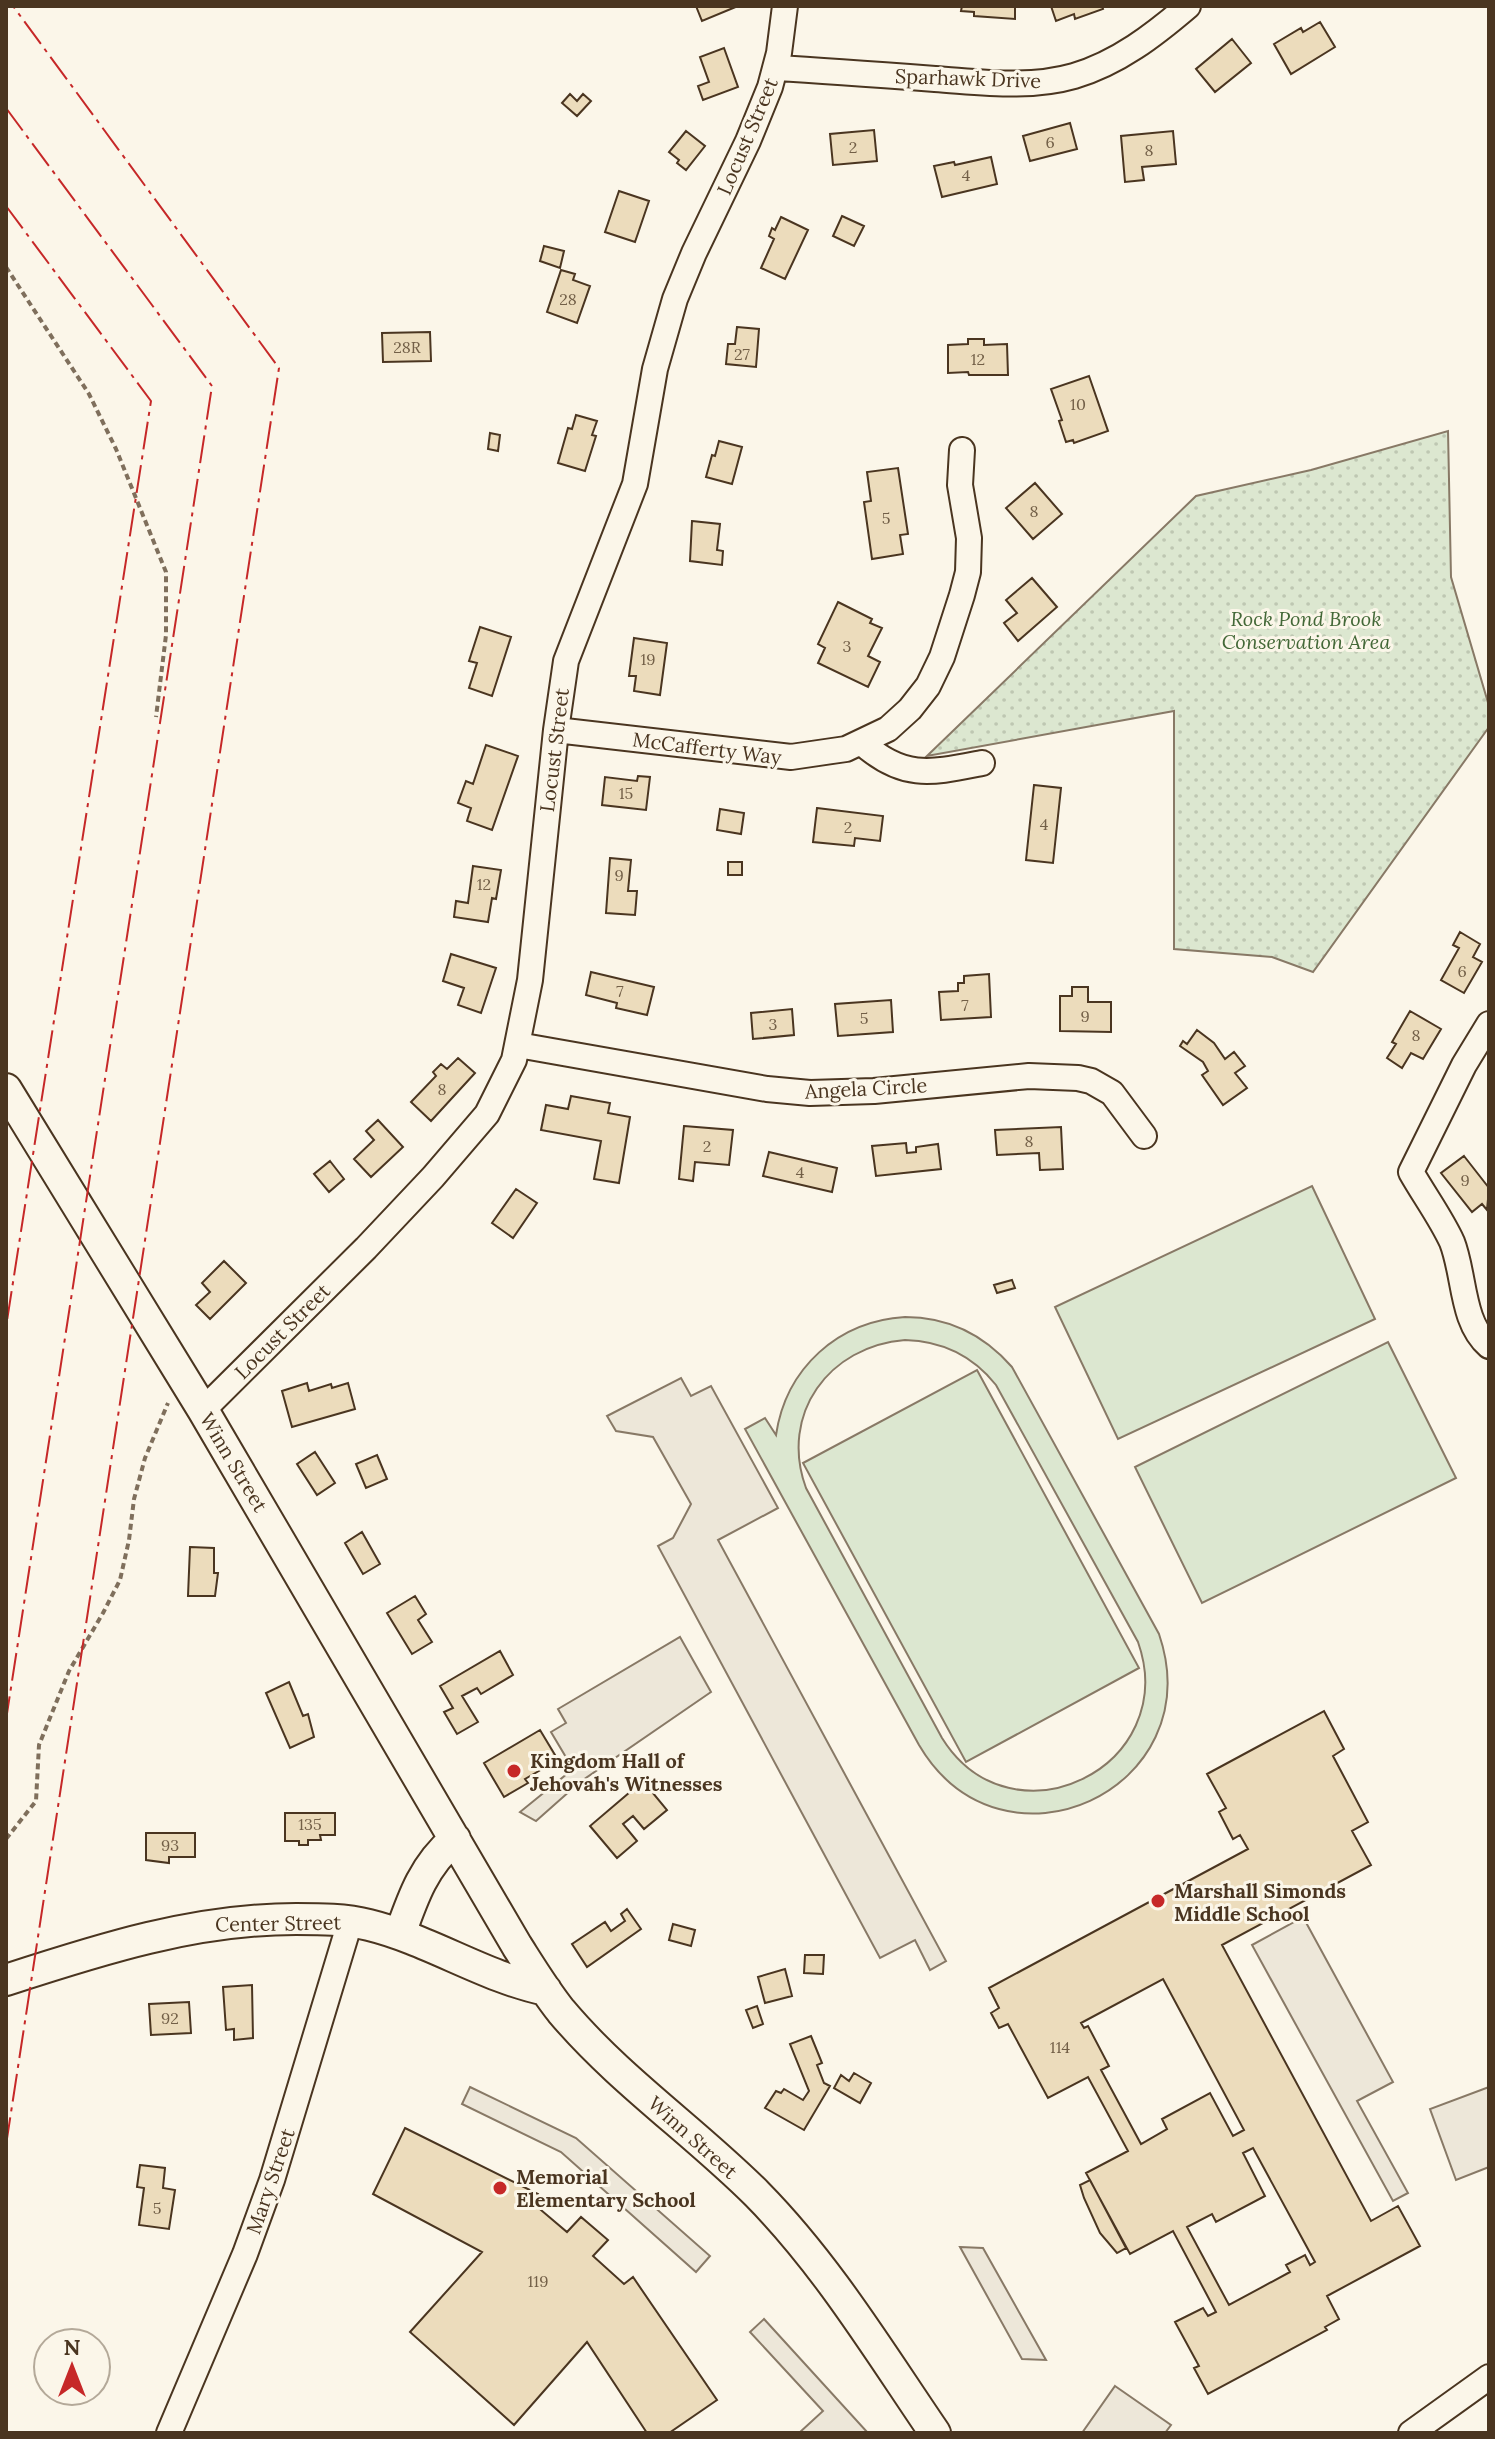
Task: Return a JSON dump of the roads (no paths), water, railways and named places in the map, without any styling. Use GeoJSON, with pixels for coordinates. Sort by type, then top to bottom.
{"type":"FeatureCollection","features":[{"type":"Feature","properties":{"kind":"main road","name":"Winn Street"},"geometry":{"type":"LineString","coordinates":[[6,1089],[203,1410],[546,1990],[561,2011],[600,2051],[746,2184],[804,2244],[935,2433]]}},
{"type":"Feature","properties":{"kind":"main road"},"geometry":{"type":"LineString","coordinates":[[400,1934],[422,1877],[431,1862],[455,1839]]}},
{"type":"Feature","properties":{"kind":"main road","name":"Center Street"},"geometry":{"type":"LineString","coordinates":[[6,1980],[132,1941],[204,1925],[267,1920],[350,1922],[400,1934],[500,1977],[546,1990]]}},
{"type":"Feature","properties":{"kind":"street","name":"Locust Street"},"geometry":{"type":"LineString","coordinates":[[203,1410],[366,1248],[471,1133],[501,1089],[518,1045],[530,980],[556,730],[562,683],[572,643],[606,564],[635,484],[655,369],[675,299],[748,141],[776,68],[785,6]]}},
{"type":"Feature","properties":{"kind":"street","name":"Sparhawk Drive"},"geometry":{"type":"LineString","coordinates":[[776,68],[997,83],[1053,80],[1074,76],[1113,60],[1158,31],[1188,6]]}},
{"type":"Feature","properties":{"kind":"street","name":"McCafferty Way"},"geometry":{"type":"LineString","coordinates":[[556,730],[791,757],[829,753],[862,743],[900,719],[919,698],[935,672],[965,584],[969,538],[960,485],[962,450]]}},
{"type":"Feature","properties":{"kind":"street"},"geometry":{"type":"LineString","coordinates":[[862,743],[887,763],[907,769],[938,772],[982,763]]}},
{"type":"Feature","properties":{"kind":"street"},"geometry":{"type":"LineString","coordinates":[[1489,1024],[1464,1065],[1411,1172],[1454,1247],[1472,1321],[1481,1339],[1489,1346]]}},
{"type":"Feature","properties":{"kind":"street","name":"Angela Circle"},"geometry":{"type":"LineString","coordinates":[[518,1045],[767,1089],[810,1093],[874,1091],[1029,1076],[1078,1078],[1091,1081],[1112,1093],[1144,1136]]}},
{"type":"Feature","properties":{"kind":"street","name":"Mary Street"},"geometry":{"type":"LineString","coordinates":[[169,2433],[245,2254],[272,2180],[350,1922]]}},
{"type":"Feature","properties":{"kind":"street"},"geometry":{"type":"LineString","coordinates":[[1411,2433],[1489,2377]]}},
{"type":"Feature","properties":{"kind":"place","name":"Kingdom Hall of Jehovah's Witnesses"},"geometry":{"type":"Point","coordinates":[514,1771]}},
{"type":"Feature","properties":{"kind":"place","name":"Marshall Simonds Middle School"},"geometry":{"type":"Point","coordinates":[1158,1901]}},
{"type":"Feature","properties":{"kind":"place","name":"Memorial Elementary School"},"geometry":{"type":"Point","coordinates":[500,2188]}},
{"type":"Feature","properties":{"kind":"park label","name":"Rock Pond Brook Conservation Area"},"geometry":{"type":"Point","coordinates":[1306,630]}}]}
